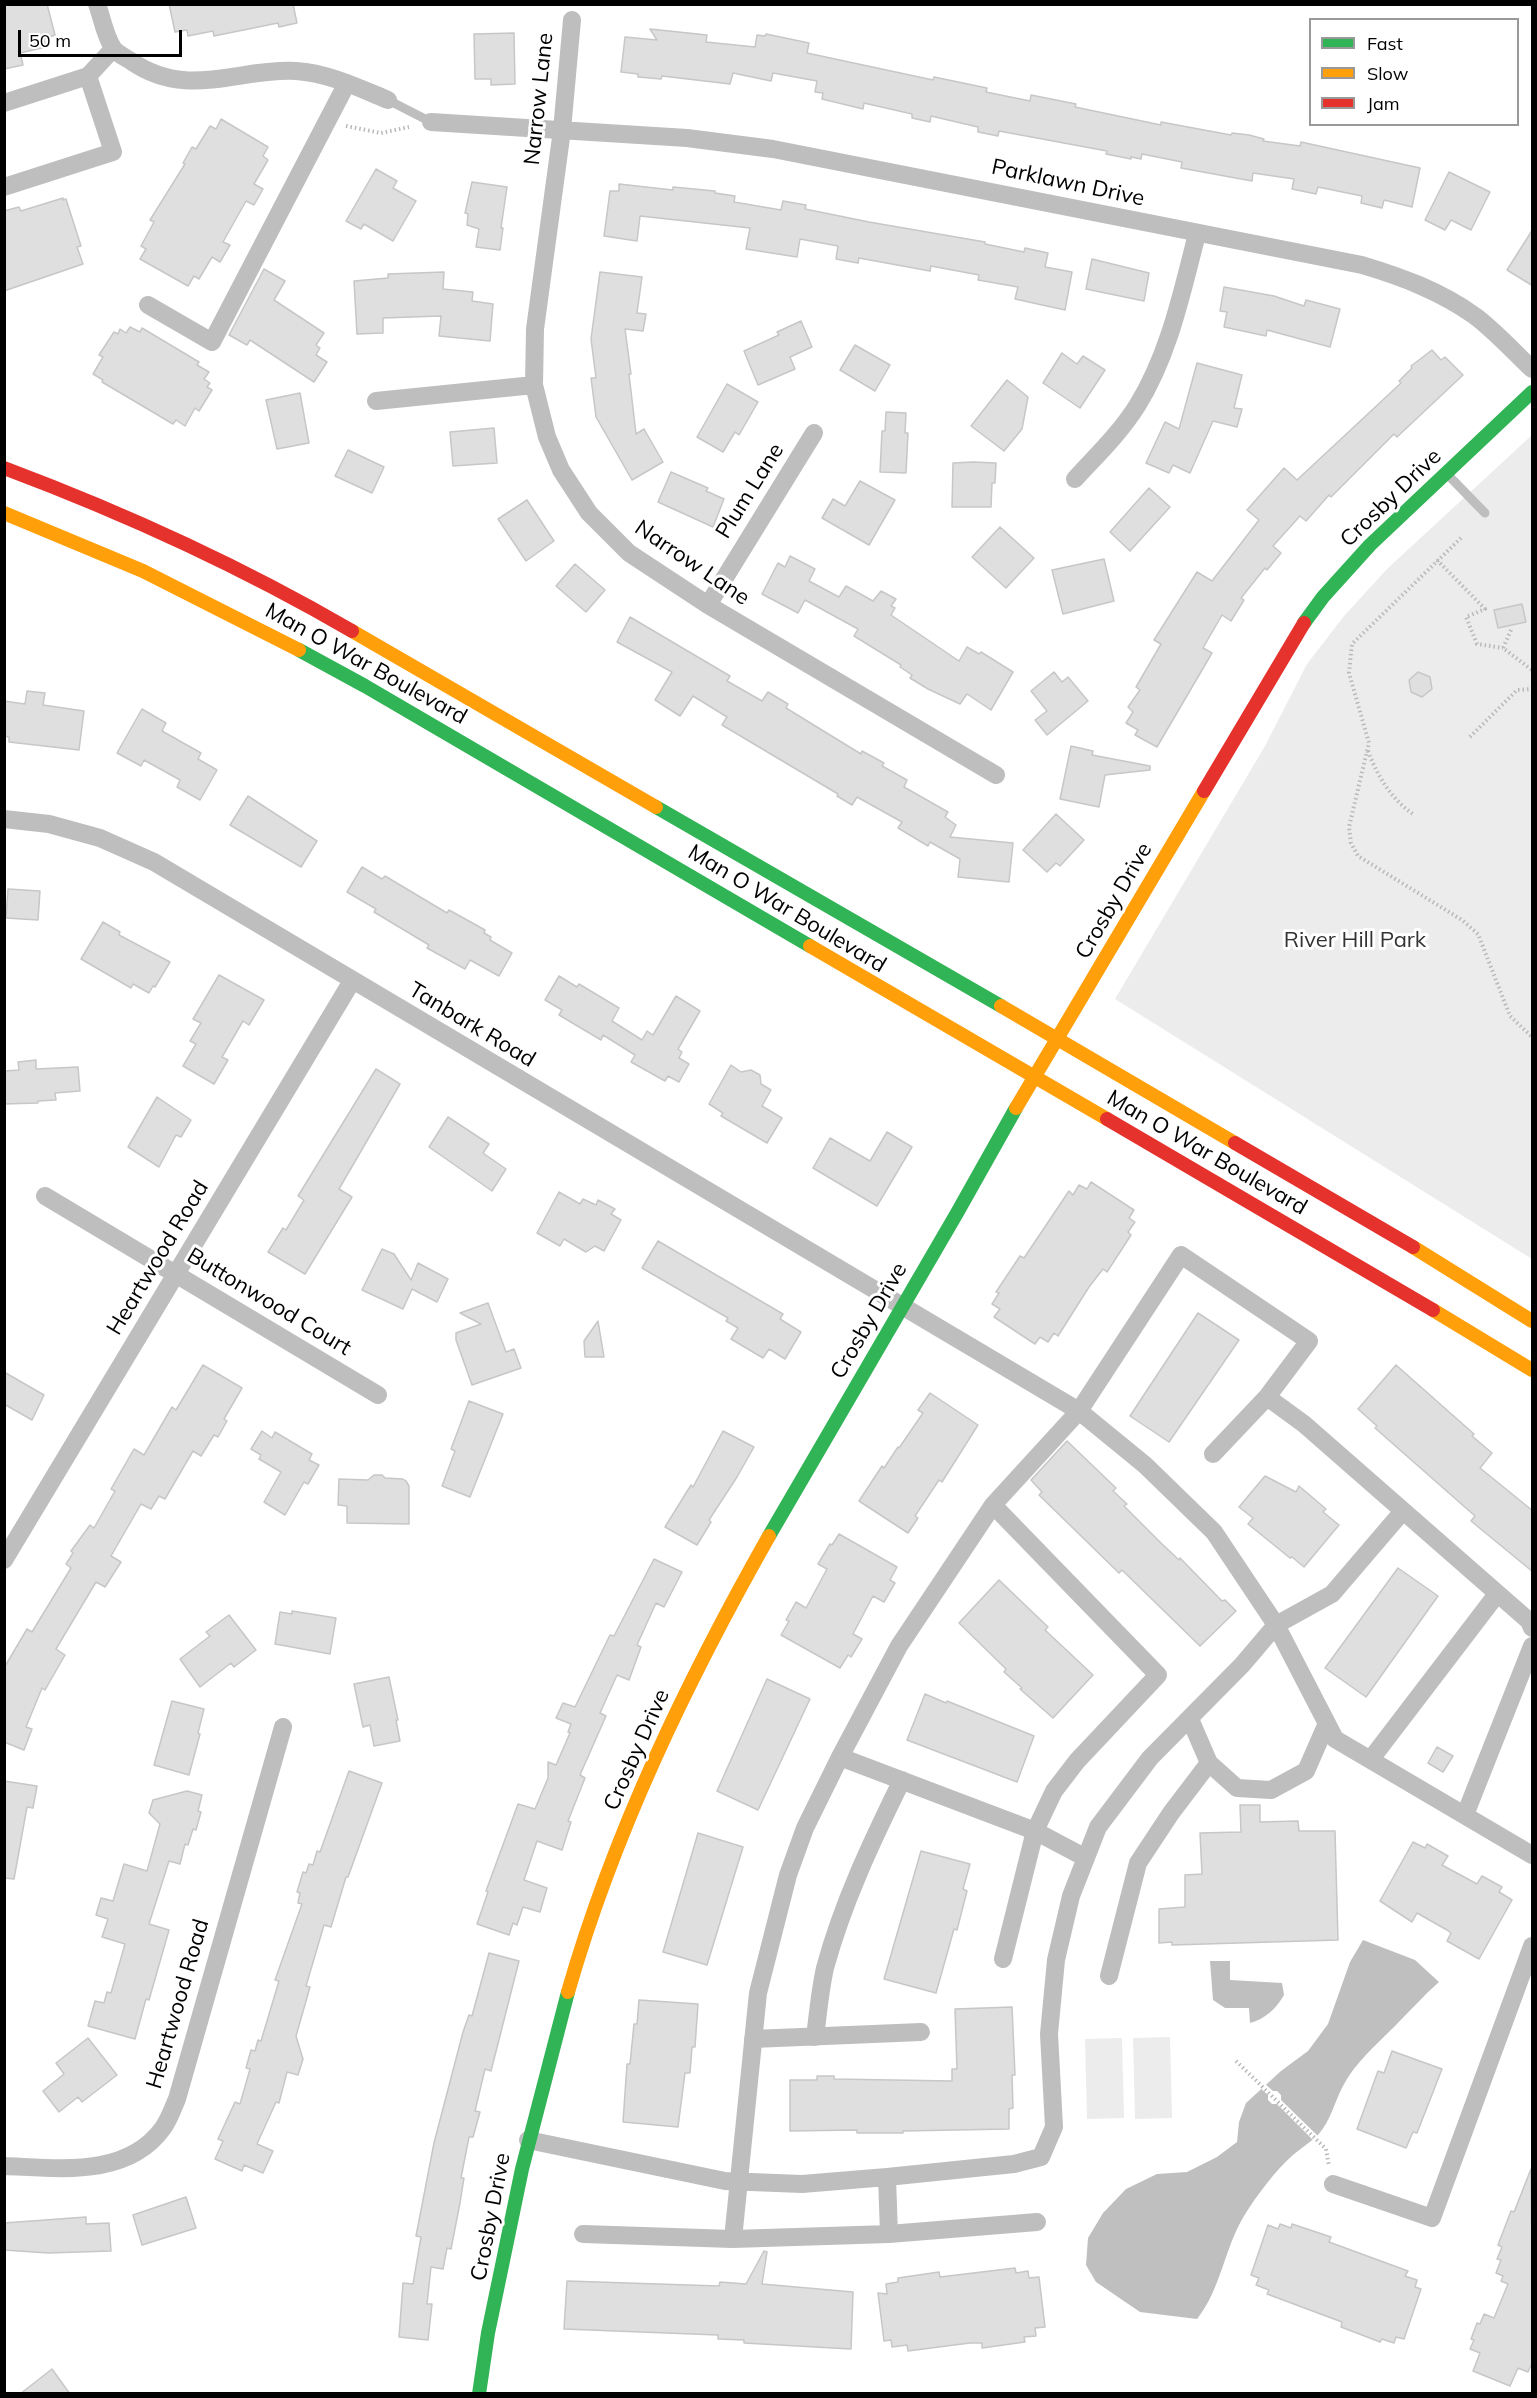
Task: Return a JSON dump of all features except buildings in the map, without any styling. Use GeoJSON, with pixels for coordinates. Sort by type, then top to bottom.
{"type":"FeatureCollection","features":[{"type":"Feature","properties":{"kind":"main road","name":"Crosby Drive"},"geometry":{"type":"LineString","coordinates":[[479,2394],[490,2326],[528,2140],[564,2002],[611,1863],[661,1743],[750,1567],[1033,1076],[1058,1039],[1295,636],[1323,597],[1370,545],[1533,392]]}},
{"type":"Feature","properties":{"kind":"main road","name":"Man O War Boulevard"},"geometry":{"type":"LineString","coordinates":[[4,468],[146,525],[325,615],[1058,1039],[1449,1268],[1533,1321]]}},
{"type":"Feature","properties":{"kind":"main road","name":"Man O War Boulevard"},"geometry":{"type":"LineString","coordinates":[[4,513],[139,569],[223,608],[365,686],[1533,1370]]}},
{"type":"Feature","properties":{"kind":"street"},"geometry":{"type":"LineString","coordinates":[[97,4],[113,49],[138,66],[177,81],[207,81],[257,71],[298,71],[347,83],[388,100]]}},
{"type":"Feature","properties":{"kind":"street","name":"Narrow Lane"},"geometry":{"type":"LineString","coordinates":[[572,20],[562,130],[535,329],[534,386],[547,437],[575,493],[590,513],[629,553],[708,605],[996,775]]}},
{"type":"Feature","properties":{"kind":"street"},"geometry":{"type":"LineString","coordinates":[[4,103],[88,76],[113,49]]}},
{"type":"Feature","properties":{"kind":"street"},"geometry":{"type":"LineString","coordinates":[[4,188],[113,152],[88,76]]}},
{"type":"Feature","properties":{"kind":"street"},"geometry":{"type":"LineString","coordinates":[[148,305],[212,342],[347,83]]}},
{"type":"Feature","properties":{"kind":"street","name":"Parklawn Drive"},"geometry":{"type":"LineString","coordinates":[[430,122],[687,138],[772,149],[1362,265],[1403,278],[1441,294],[1476,317],[1533,369]]}},
{"type":"Feature","properties":{"kind":"street"},"geometry":{"type":"LineString","coordinates":[[1075,479],[1105,447],[1136,407],[1154,374],[1178,309],[1197,234]]}},
{"type":"Feature","properties":{"kind":"street"},"geometry":{"type":"LineString","coordinates":[[376,401],[534,386]]}},
{"type":"Feature","properties":{"kind":"street","name":"Plum Lane"},"geometry":{"type":"LineString","coordinates":[[708,605],[814,433]]}},
{"type":"Feature","properties":{"kind":"street","name":"Tanbark Road"},"geometry":{"type":"LineString","coordinates":[[4,819],[49,824],[100,838],[154,862],[247,915],[352,981],[1079,1411],[1145,1466],[1215,1532],[1276,1625],[1335,1738],[1533,1855]]}},
{"type":"Feature","properties":{"kind":"street","name":"Heartwood Road"},"geometry":{"type":"LineString","coordinates":[[4,1560],[352,981]]}},
{"type":"Feature","properties":{"kind":"street","name":"Buttonwood Court"},"geometry":{"type":"LineString","coordinates":[[45,1196],[378,1395]]}},
{"type":"Feature","properties":{"kind":"street"},"geometry":{"type":"LineString","coordinates":[[733,2239],[758,1993],[788,1875],[805,1828],[899,1646],[993,1505],[1079,1411],[1180,1255],[1309,1341],[1267,1397],[1213,1454]]}},
{"type":"Feature","properties":{"kind":"street"},"geometry":{"type":"LineString","coordinates":[[1267,1397],[1304,1424],[1529,1621],[1533,1628]]}},
{"type":"Feature","properties":{"kind":"street"},"geometry":{"type":"LineString","coordinates":[[993,1505],[1158,1675],[1077,1761],[1054,1791],[1035,1831],[1003,1959]]}},
{"type":"Feature","properties":{"kind":"street"},"geometry":{"type":"LineString","coordinates":[[528,2140],[636,2164],[738,2182],[802,2184],[887,2177],[1014,2164],[1041,2157],[1054,2127],[1049,2034],[1056,1960],[1071,1896],[1098,1827],[1150,1758],[1190,1719],[1276,1625],[1332,1594],[1403,1511]]}},
{"type":"Feature","properties":{"kind":"street"},"geometry":{"type":"LineString","coordinates":[[1371,1759],[1497,1594]]}},
{"type":"Feature","properties":{"kind":"street"},"geometry":{"type":"LineString","coordinates":[[1465,1815],[1533,1646]]}},
{"type":"Feature","properties":{"kind":"street"},"geometry":{"type":"LineString","coordinates":[[1190,1719],[1209,1763],[1237,1788],[1271,1790],[1306,1771],[1327,1723]]}},
{"type":"Feature","properties":{"kind":"street","name":"Heartwood Road"},"geometry":{"type":"LineString","coordinates":[[4,2166],[109,2165],[147,2146],[165,2127],[177,2098],[283,1726]]}},
{"type":"Feature","properties":{"kind":"street"},"geometry":{"type":"LineString","coordinates":[[840,1757],[1035,1831],[1086,1858]]}},
{"type":"Feature","properties":{"kind":"street"},"geometry":{"type":"LineString","coordinates":[[1109,1976],[1138,1863],[1171,1813],[1209,1763]]}},
{"type":"Feature","properties":{"kind":"street"},"geometry":{"type":"LineString","coordinates":[[815,2037],[825,1971],[840,1922],[867,1853],[902,1780]]}},
{"type":"Feature","properties":{"kind":"street"},"geometry":{"type":"LineString","coordinates":[[1333,2184],[1432,2218],[1533,1946]]}},
{"type":"Feature","properties":{"kind":"street"},"geometry":{"type":"LineString","coordinates":[[753,2039],[921,2032]]}},
{"type":"Feature","properties":{"kind":"street"},"geometry":{"type":"LineString","coordinates":[[887,2177],[889,2234]]}},
{"type":"Feature","properties":{"kind":"street"},"geometry":{"type":"LineString","coordinates":[[583,2234],[733,2239],[889,2234],[1037,2222]]}},
{"type":"Feature","properties":{"kind":"lane"},"geometry":{"type":"LineString","coordinates":[[388,100],[430,122]]}},
{"type":"Feature","properties":{"kind":"lane"},"geometry":{"type":"LineString","coordinates":[[1447,474],[1485,513]]}},
{"type":"Feature","properties":{"kind":"path"},"geometry":{"type":"LineString","coordinates":[[357,129],[381,134]]}},
{"type":"Feature","properties":{"kind":"path"},"geometry":{"type":"LineString","coordinates":[[1461,538],[1352,644],[1349,674],[1369,743],[1349,826],[1351,843],[1358,856],[1462,920],[1478,934],[1510,1016],[1533,1037]]}},
{"type":"Feature","properties":{"kind":"path"},"geometry":{"type":"LineString","coordinates":[[1437,560],[1485,609],[1466,617],[1477,644],[1503,648],[1533,670]]}},
{"type":"Feature","properties":{"kind":"path"},"geometry":{"type":"LineString","coordinates":[[1503,648],[1511,630]]}},
{"type":"Feature","properties":{"kind":"path"},"geometry":{"type":"LineString","coordinates":[[1470,737],[1517,690],[1533,689]]}},
{"type":"Feature","properties":{"kind":"path"},"geometry":{"type":"LineString","coordinates":[[1368,750],[1382,781],[1404,808],[1413,814]]}},
{"type":"Feature","properties":{"kind":"path"},"geometry":{"type":"LineString","coordinates":[[1236,2061],[1326,2149]]}},
{"type":"Feature","properties":{"kind":"green space","name":"River Hill Park"},"geometry":{"type":"Polygon","coordinates":[[[1532,435],[1532,1259],[1115,999],[1265,746],[1307,664],[1344,616],[1387,569],[1532,435]]]}},
{"type":"Feature","properties":{"kind":"green space"},"geometry":{"type":"Polygon","coordinates":[[[1170,2037],[1172,2118],[1135,2119],[1133,2038],[1170,2037]]]}},
{"type":"Feature","properties":{"kind":"green space"},"geometry":{"type":"Polygon","coordinates":[[[1122,2038],[1124,2118],[1087,2119],[1085,2039],[1122,2038]]]}},
{"type":"Feature","properties":{"kind":"shaded area"},"geometry":{"type":"Polygon","coordinates":[[[1363,1940],[1415,1960],[1439,1982],[1359,2062],[1343,2086],[1322,2129],[1315,2138],[1286,2161],[1260,2192],[1237,2229],[1212,2295],[1197,2319],[1140,2312],[1096,2282],[1086,2265],[1088,2238],[1103,2213],[1126,2189],[1157,2174],[1187,2172],[1217,2157],[1237,2142],[1239,2122],[1246,2103],[1281,2071],[1308,2051],[1328,2024],[1350,1962],[1363,1940]]]}},
{"type":"Feature","properties":{"kind":"shaded area"},"geometry":{"type":"Polygon","coordinates":[[[1210,1961],[1230,1961],[1230,1980],[1282,1983],[1284,1995],[1270,2013],[1250,2023],[1249,2008],[1225,2008],[1213,2000],[1210,1961]]]}},
{"type":"Feature","properties":{"kind":"pier"},"geometry":{"type":"Polygon","coordinates":[[[1263,2082],[1273,2091],[1277,2091],[1281,2095],[1281,2100],[1319,2137],[1314,2141],[1277,2104],[1272,2104],[1268,2100],[1268,2095],[1258,2086],[1263,2082]]]}},
{"type":"Feature","properties":{"kind":"traffic: fast"},"geometry":{"type":"LineString","coordinates":[[1304,623],[1323,597],[1370,545],[1532,392]]}},
{"type":"Feature","properties":{"kind":"traffic: fast"},"geometry":{"type":"LineString","coordinates":[[299,650],[365,686],[810,946]]}},
{"type":"Feature","properties":{"kind":"traffic: fast"},"geometry":{"type":"LineString","coordinates":[[656,807],[1001,1006]]}},
{"type":"Feature","properties":{"kind":"traffic: fast"},"geometry":{"type":"LineString","coordinates":[[769,1536],[1016,1108]]}},
{"type":"Feature","properties":{"kind":"traffic: fast"},"geometry":{"type":"LineString","coordinates":[[479,2394],[488,2333],[522,2169],[568,1992]]}},
{"type":"Feature","properties":{"kind":"traffic: slow"},"geometry":{"type":"LineString","coordinates":[[4,513],[143,571],[299,650]]}},
{"type":"Feature","properties":{"kind":"traffic: slow"},"geometry":{"type":"LineString","coordinates":[[352,631],[656,807]]}},
{"type":"Feature","properties":{"kind":"traffic: slow"},"geometry":{"type":"LineString","coordinates":[[1016,1108],[1204,791]]}},
{"type":"Feature","properties":{"kind":"traffic: slow"},"geometry":{"type":"LineString","coordinates":[[810,946],[1107,1119]]}},
{"type":"Feature","properties":{"kind":"traffic: slow"},"geometry":{"type":"LineString","coordinates":[[1001,1006],[1235,1143]]}},
{"type":"Feature","properties":{"kind":"traffic: slow"},"geometry":{"type":"LineString","coordinates":[[1413,1247],[1532,1321]]}},
{"type":"Feature","properties":{"kind":"traffic: slow"},"geometry":{"type":"LineString","coordinates":[[1433,1310],[1532,1370]]}},
{"type":"Feature","properties":{"kind":"traffic: slow"},"geometry":{"type":"LineString","coordinates":[[568,1992],[607,1874],[655,1758],[709,1646],[769,1536]]}},
{"type":"Feature","properties":{"kind":"traffic: jam"},"geometry":{"type":"LineString","coordinates":[[4,468],[94,503],[182,542],[352,631]]}},
{"type":"Feature","properties":{"kind":"traffic: jam"},"geometry":{"type":"LineString","coordinates":[[1204,791],[1304,623]]}},
{"type":"Feature","properties":{"kind":"traffic: jam"},"geometry":{"type":"LineString","coordinates":[[1107,1119],[1433,1310]]}},
{"type":"Feature","properties":{"kind":"traffic: jam"},"geometry":{"type":"LineString","coordinates":[[1235,1143],[1413,1247]]}}]}
